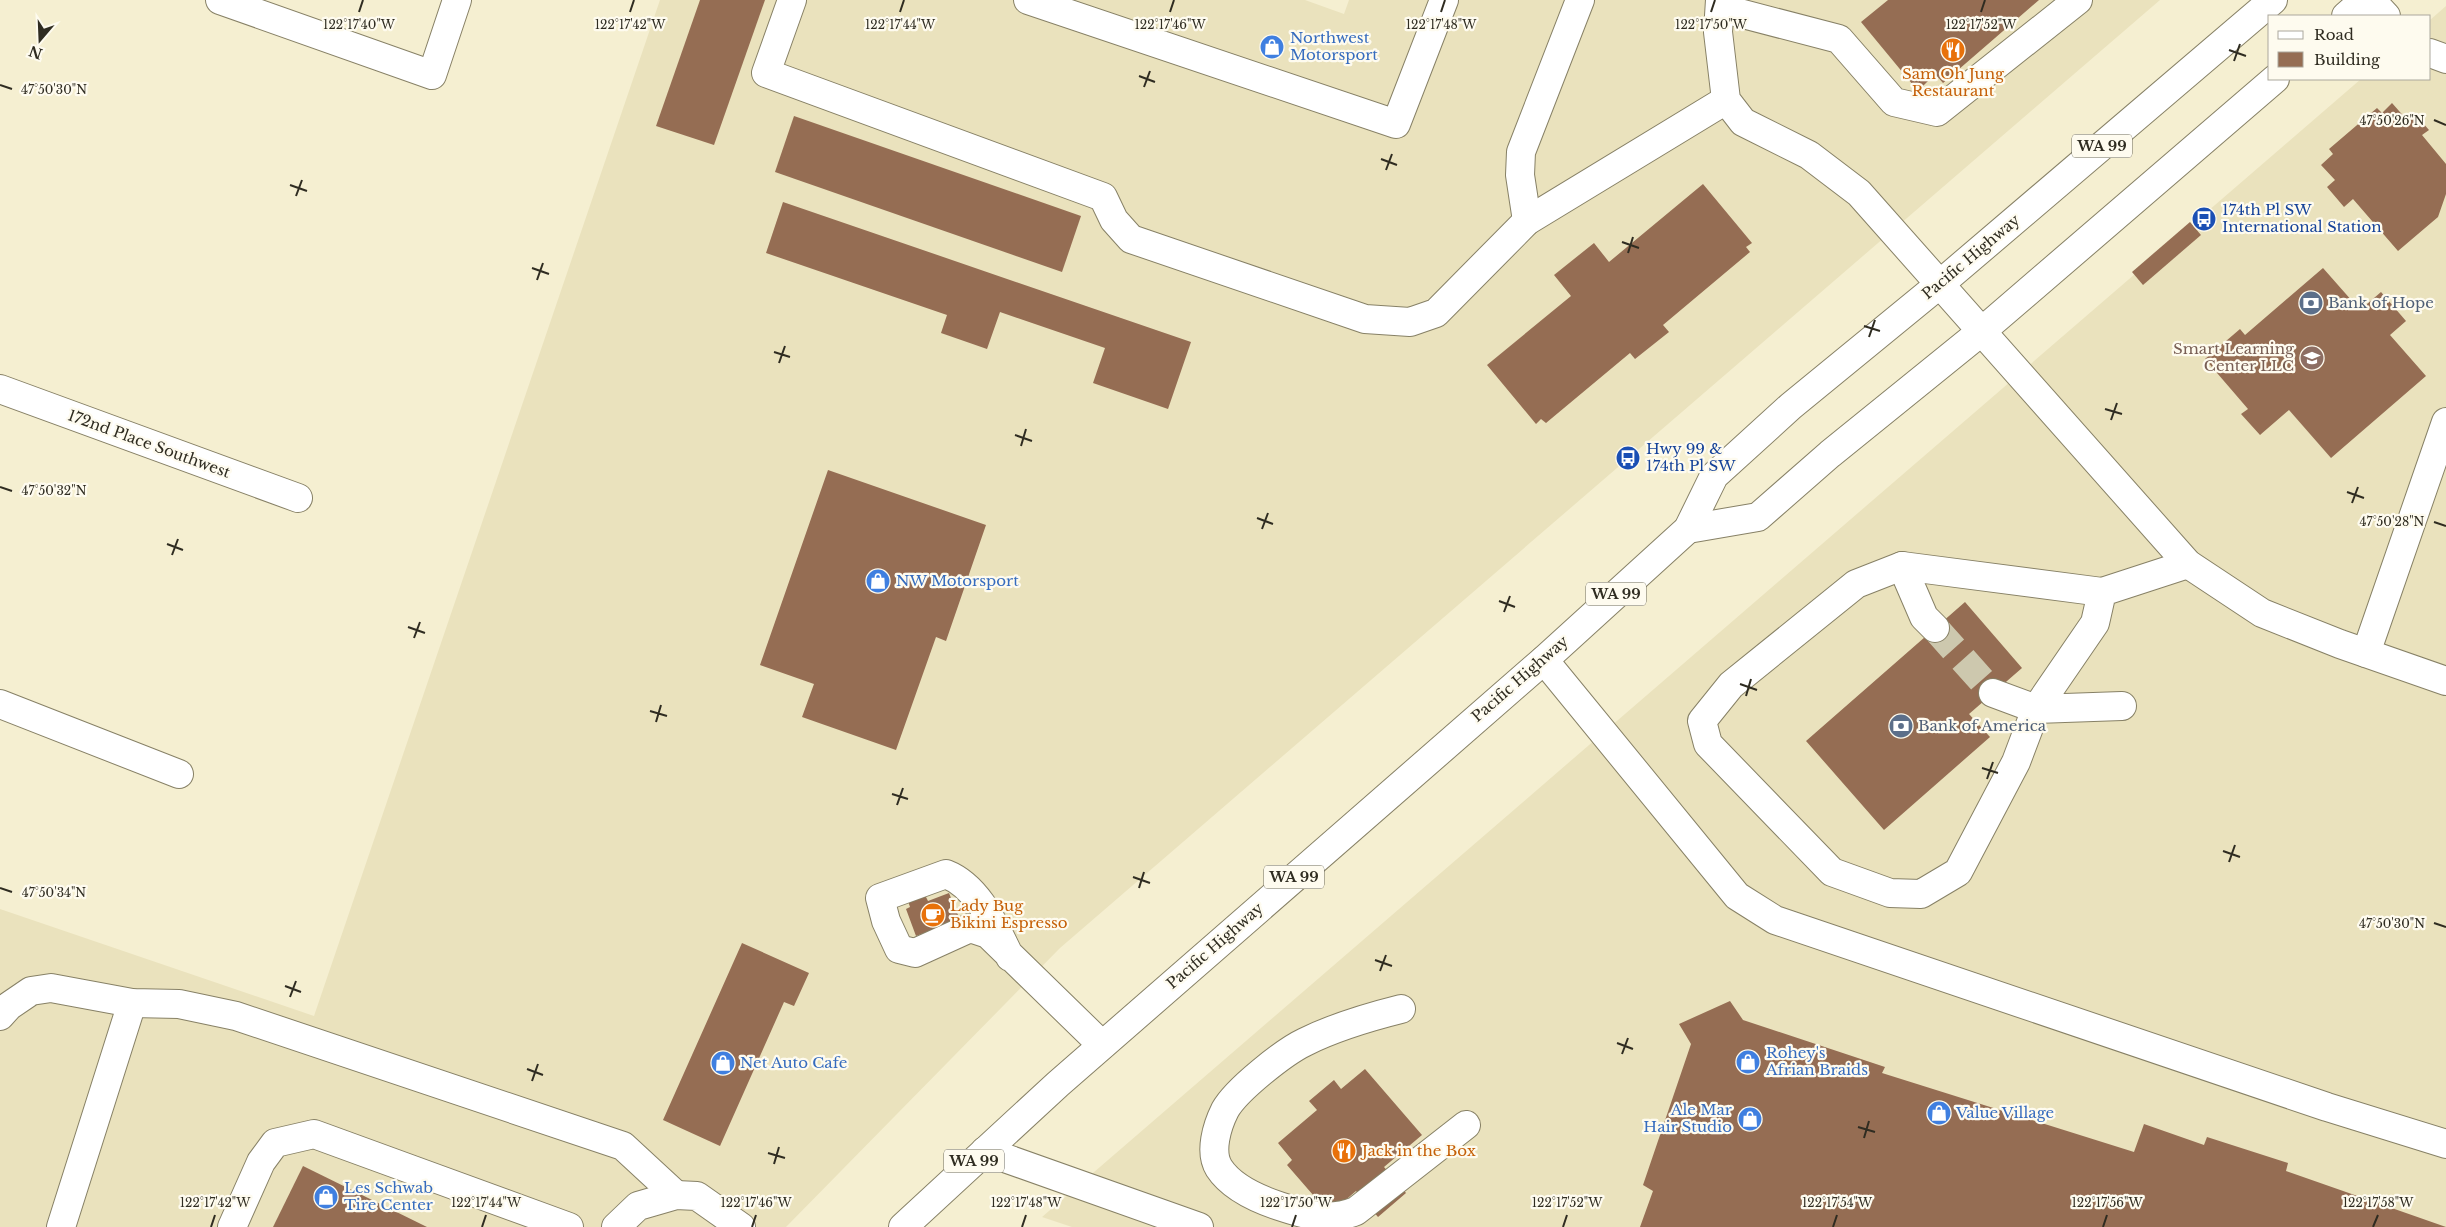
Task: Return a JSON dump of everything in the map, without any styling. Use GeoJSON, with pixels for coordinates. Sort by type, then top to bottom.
{"type":"FeatureCollection","features":[{"type":"Feature","properties":{"kind":"main road"},"geometry":{"type":"LineString","coordinates":[[220,0],[432,75],[457,0]]}},
{"type":"Feature","properties":{"kind":"main road"},"geometry":{"type":"LineString","coordinates":[[792,0],[766,73],[1103,197],[1114,220],[1131,239],[1366,319],[1410,322],[1436,313],[1527,221],[1726,100]]}},
{"type":"Feature","properties":{"kind":"main road"},"geometry":{"type":"LineString","coordinates":[[1028,0],[1396,124],[1444,0]]}},
{"type":"Feature","properties":{"kind":"main road"},"geometry":{"type":"LineString","coordinates":[[1527,221],[1520,175],[1520,152],[1580,0]]}},
{"type":"Feature","properties":{"kind":"main road"},"geometry":{"type":"LineString","coordinates":[[2078,0],[1937,112],[1894,102],[1839,39],[1720,4],[1718,32],[1726,100],[1743,122],[1809,155],[1858,193],[2188,564],[2262,613],[2366,653],[2446,680]]}},
{"type":"Feature","properties":{"kind":"main road"},"geometry":{"type":"LineString","coordinates":[[2347,15],[2364,0]]}},
{"type":"Feature","properties":{"kind":"main road"},"geometry":{"type":"LineString","coordinates":[[2371,0],[2385,15]]}},
{"type":"Feature","properties":{"kind":"main road","name":"Pacific Highway"},"geometry":{"type":"LineString","coordinates":[[903,1227],[1102,1045],[1544,660],[1688,529],[1714,476],[1791,406],[1940,284],[2266,3]]}},
{"type":"Feature","properties":{"kind":"main road"},"geometry":{"type":"LineString","coordinates":[[2431,53],[2446,59]]}},
{"type":"Feature","properties":{"kind":"main road"},"geometry":{"type":"LineString","coordinates":[[1688,529],[1758,517],[1830,454],[1982,332],[2274,80]]}},
{"type":"Feature","properties":{"kind":"main road","name":"172nd Place Southwest"},"geometry":{"type":"LineString","coordinates":[[0,389],[298,498]]}},
{"type":"Feature","properties":{"kind":"main road"},"geometry":{"type":"LineString","coordinates":[[2366,653],[2446,422]]}},
{"type":"Feature","properties":{"kind":"main road"},"geometry":{"type":"LineString","coordinates":[[2102,592],[2095,623],[2036,709],[2016,762],[1958,872],[1921,894],[1890,893],[1832,872],[1708,744],[1702,720],[1731,685],[1856,584],[1902,566],[2102,592],[2188,564]]}},
{"type":"Feature","properties":{"kind":"main road"},"geometry":{"type":"LineString","coordinates":[[1902,566],[1924,616],[1935,628]]}},
{"type":"Feature","properties":{"kind":"main road"},"geometry":{"type":"LineString","coordinates":[[1544,660],[1737,896],[1775,920],[2300,1098],[2446,1144]]}},
{"type":"Feature","properties":{"kind":"main road"},"geometry":{"type":"LineString","coordinates":[[1993,693],[2036,709],[2122,706]]}},
{"type":"Feature","properties":{"kind":"main road"},"geometry":{"type":"LineString","coordinates":[[0,704],[179,774]]}},
{"type":"Feature","properties":{"kind":"main road"},"geometry":{"type":"LineString","coordinates":[[1010,957],[976,896],[959,879],[946,874],[880,898],[886,921],[899,950],[915,953],[970,928],[988,934],[1010,957],[1102,1045]]}},
{"type":"Feature","properties":{"kind":"main road"},"geometry":{"type":"LineString","coordinates":[[0,1016],[9,1006],[31,991],[51,988],[132,1003],[179,1004],[236,1016],[622,1146],[676,1195]]}},
{"type":"Feature","properties":{"kind":"main road"},"geometry":{"type":"LineString","coordinates":[[61,1227],[132,1003]]}},
{"type":"Feature","properties":{"kind":"main road"},"geometry":{"type":"LineString","coordinates":[[1402,1009],[1366,1018],[1304,1042],[1254,1078],[1225,1109],[1215,1138],[1215,1155],[1218,1167],[1227,1178],[1242,1189],[1266,1202],[1311,1216],[1343,1216],[1356,1211],[1466,1125]]}},
{"type":"Feature","properties":{"kind":"main road"},"geometry":{"type":"LineString","coordinates":[[232,1227],[261,1162],[275,1143],[314,1134],[569,1227]]}},
{"type":"Feature","properties":{"kind":"main road"},"geometry":{"type":"LineString","coordinates":[[984,1152],[1199,1227]]}},
{"type":"Feature","properties":{"kind":"main road"},"geometry":{"type":"LineString","coordinates":[[616,1227],[638,1206],[676,1195],[697,1196],[741,1227]]}},
{"type":"Feature","properties":{"kind":"shaded area"},"geometry":{"type":"Polygon","coordinates":[[[660,0],[1305,0],[1344,14],[1349,0],[2160,0],[1060,948],[786,1227],[0,1227],[0,909],[314,1016],[660,0]]]}},
{"type":"Feature","properties":{"kind":"shaded area"},"geometry":{"type":"Polygon","coordinates":[[[2446,6],[2446,1227],[1072,1227],[1042,1217],[2360,80],[2431,80],[2431,19],[2446,6]]]}},
{"type":"Feature","properties":{"kind":"building"},"geometry":{"type":"Polygon","coordinates":[[[700,0],[765,0],[714,145],[656,126],[700,0]]]}},
{"type":"Feature","properties":{"kind":"building"},"geometry":{"type":"Polygon","coordinates":[[[1888,0],[2039,0],[1943,83],[1935,74],[1918,91],[1861,22],[1888,0]]]}},
{"type":"Feature","properties":{"kind":"building"},"geometry":{"type":"Polygon","coordinates":[[[2392,103],[2407,120],[2414,113],[2429,130],[2422,135],[2446,164],[2446,194],[2438,217],[2398,251],[2353,199],[2344,207],[2327,187],[2335,180],[2321,165],[2333,154],[2329,149],[2377,108],[2382,113],[2392,103]]]}},
{"type":"Feature","properties":{"kind":"building"},"geometry":{"type":"Polygon","coordinates":[[[794,116],[1081,216],[1062,272],[775,172],[794,116]]]}},
{"type":"Feature","properties":{"kind":"building"},"geometry":{"type":"Polygon","coordinates":[[[1703,184],[1752,243],[1746,247],[1750,252],[1663,325],[1669,332],[1635,359],[1630,353],[1546,423],[1541,419],[1536,424],[1487,365],[1571,296],[1554,275],[1594,243],[1609,262],[1703,184]]]}},
{"type":"Feature","properties":{"kind":"building"},"geometry":{"type":"Polygon","coordinates":[[[783,202],[1191,342],[1168,409],[1093,383],[1105,348],[1000,312],[987,349],[941,333],[947,315],[766,253],[783,202]]]}},
{"type":"Feature","properties":{"kind":"building"},"geometry":{"type":"Polygon","coordinates":[[[2190,222],[2201,235],[2143,285],[2132,272],[2190,222]]]}},
{"type":"Feature","properties":{"kind":"building"},"geometry":{"type":"Polygon","coordinates":[[[2323,268],[2360,310],[2381,292],[2406,321],[2390,335],[2426,376],[2331,458],[2289,410],[2260,435],[2241,414],[2248,409],[2205,359],[2240,329],[2245,335],[2323,268]]]}},
{"type":"Feature","properties":{"kind":"building","name":"NW Motorsport"},"geometry":{"type":"Polygon","coordinates":[[[828,470],[986,525],[946,641],[936,637],[896,750],[802,717],[814,684],[760,665],[828,470]]]}},
{"type":"Feature","properties":{"kind":"building","name":"Bank of America"},"geometry":{"type":"Polygon","coordinates":[[[1965,602],[2022,668],[1969,714],[1990,737],[1884,830],[1806,741],[1965,602]]]}},
{"type":"Feature","properties":{"kind":"building","name":"Lady Bug Bikini Espresso"},"geometry":{"type":"Polygon","coordinates":[[[949,893],[960,920],[916,936],[906,909],[910,907],[908,901],[925,895],[928,901],[949,893]]]}},
{"type":"Feature","properties":{"kind":"building","name":"Net Auto Cafe"},"geometry":{"type":"Polygon","coordinates":[[[742,943],[809,973],[794,1006],[784,1002],[720,1146],[663,1120],[742,943]]]}},
{"type":"Feature","properties":{"kind":"building"},"geometry":{"type":"Polygon","coordinates":[[[1730,1001],[1743,1020],[1885,1067],[1882,1073],[2134,1152],[2144,1124],[2204,1145],[2207,1137],[2288,1163],[2286,1171],[2446,1227],[1640,1227],[1653,1191],[1643,1185],[1691,1044],[1679,1024],[1730,1001]]]}},
{"type":"Feature","properties":{"kind":"building","name":"Jack in the Box"},"geometry":{"type":"Polygon","coordinates":[[[1365,1069],[1422,1135],[1384,1167],[1406,1193],[1378,1217],[1356,1191],[1335,1209],[1325,1198],[1320,1203],[1287,1165],[1292,1160],[1278,1143],[1317,1110],[1309,1101],[1334,1080],[1341,1089],[1365,1069]]]}},
{"type":"Feature","properties":{"kind":"building","name":"Les Schwab Tire Center"},"geometry":{"type":"Polygon","coordinates":[[[303,1166],[427,1227],[273,1227],[303,1166]]]}},
{"type":"Feature","properties":{"kind":"tunnel"},"geometry":{"type":"LineString","coordinates":[[1935,628],[1993,693]]}},
{"type":"Feature","properties":{"kind":"place","name":"Northwest Motorsport"},"geometry":{"type":"Point","coordinates":[1272,47]}},
{"type":"Feature","properties":{"kind":"place","name":"Sam Oh Jung Restaurant"},"geometry":{"type":"Point","coordinates":[1953,50]}},
{"type":"Feature","properties":{"kind":"place","name":"174th Pl SW International Station"},"geometry":{"type":"Point","coordinates":[2204,219]}},
{"type":"Feature","properties":{"kind":"place","name":"Bank of Hope"},"geometry":{"type":"Point","coordinates":[2311,303]}},
{"type":"Feature","properties":{"kind":"place","name":"Smart Learning Center LLC"},"geometry":{"type":"Point","coordinates":[2312,358]}},
{"type":"Feature","properties":{"kind":"place","name":"Hwy 99 & 174th Pl SW"},"geometry":{"type":"Point","coordinates":[1628,458]}},
{"type":"Feature","properties":{"kind":"place","name":"NW Motorsport"},"geometry":{"type":"Point","coordinates":[878,581]}},
{"type":"Feature","properties":{"kind":"place","name":"Bank of America"},"geometry":{"type":"Point","coordinates":[1901,726]}},
{"type":"Feature","properties":{"kind":"place","name":"Lady Bug Bikini Espresso"},"geometry":{"type":"Point","coordinates":[933,915]}},
{"type":"Feature","properties":{"kind":"place","name":"Rohey's Afrian Braids"},"geometry":{"type":"Point","coordinates":[1748,1062]}},
{"type":"Feature","properties":{"kind":"place","name":"Net Auto Cafe"},"geometry":{"type":"Point","coordinates":[723,1063]}},
{"type":"Feature","properties":{"kind":"place","name":"Value Village"},"geometry":{"type":"Point","coordinates":[1939,1113]}},
{"type":"Feature","properties":{"kind":"place","name":"Ale Mar Hair Studio"},"geometry":{"type":"Point","coordinates":[1750,1119]}},
{"type":"Feature","properties":{"kind":"place","name":"Jack in the Box"},"geometry":{"type":"Point","coordinates":[1344,1151]}},
{"type":"Feature","properties":{"kind":"place","name":"Les Schwab Tire Center"},"geometry":{"type":"Point","coordinates":[326,1197]}}]}
